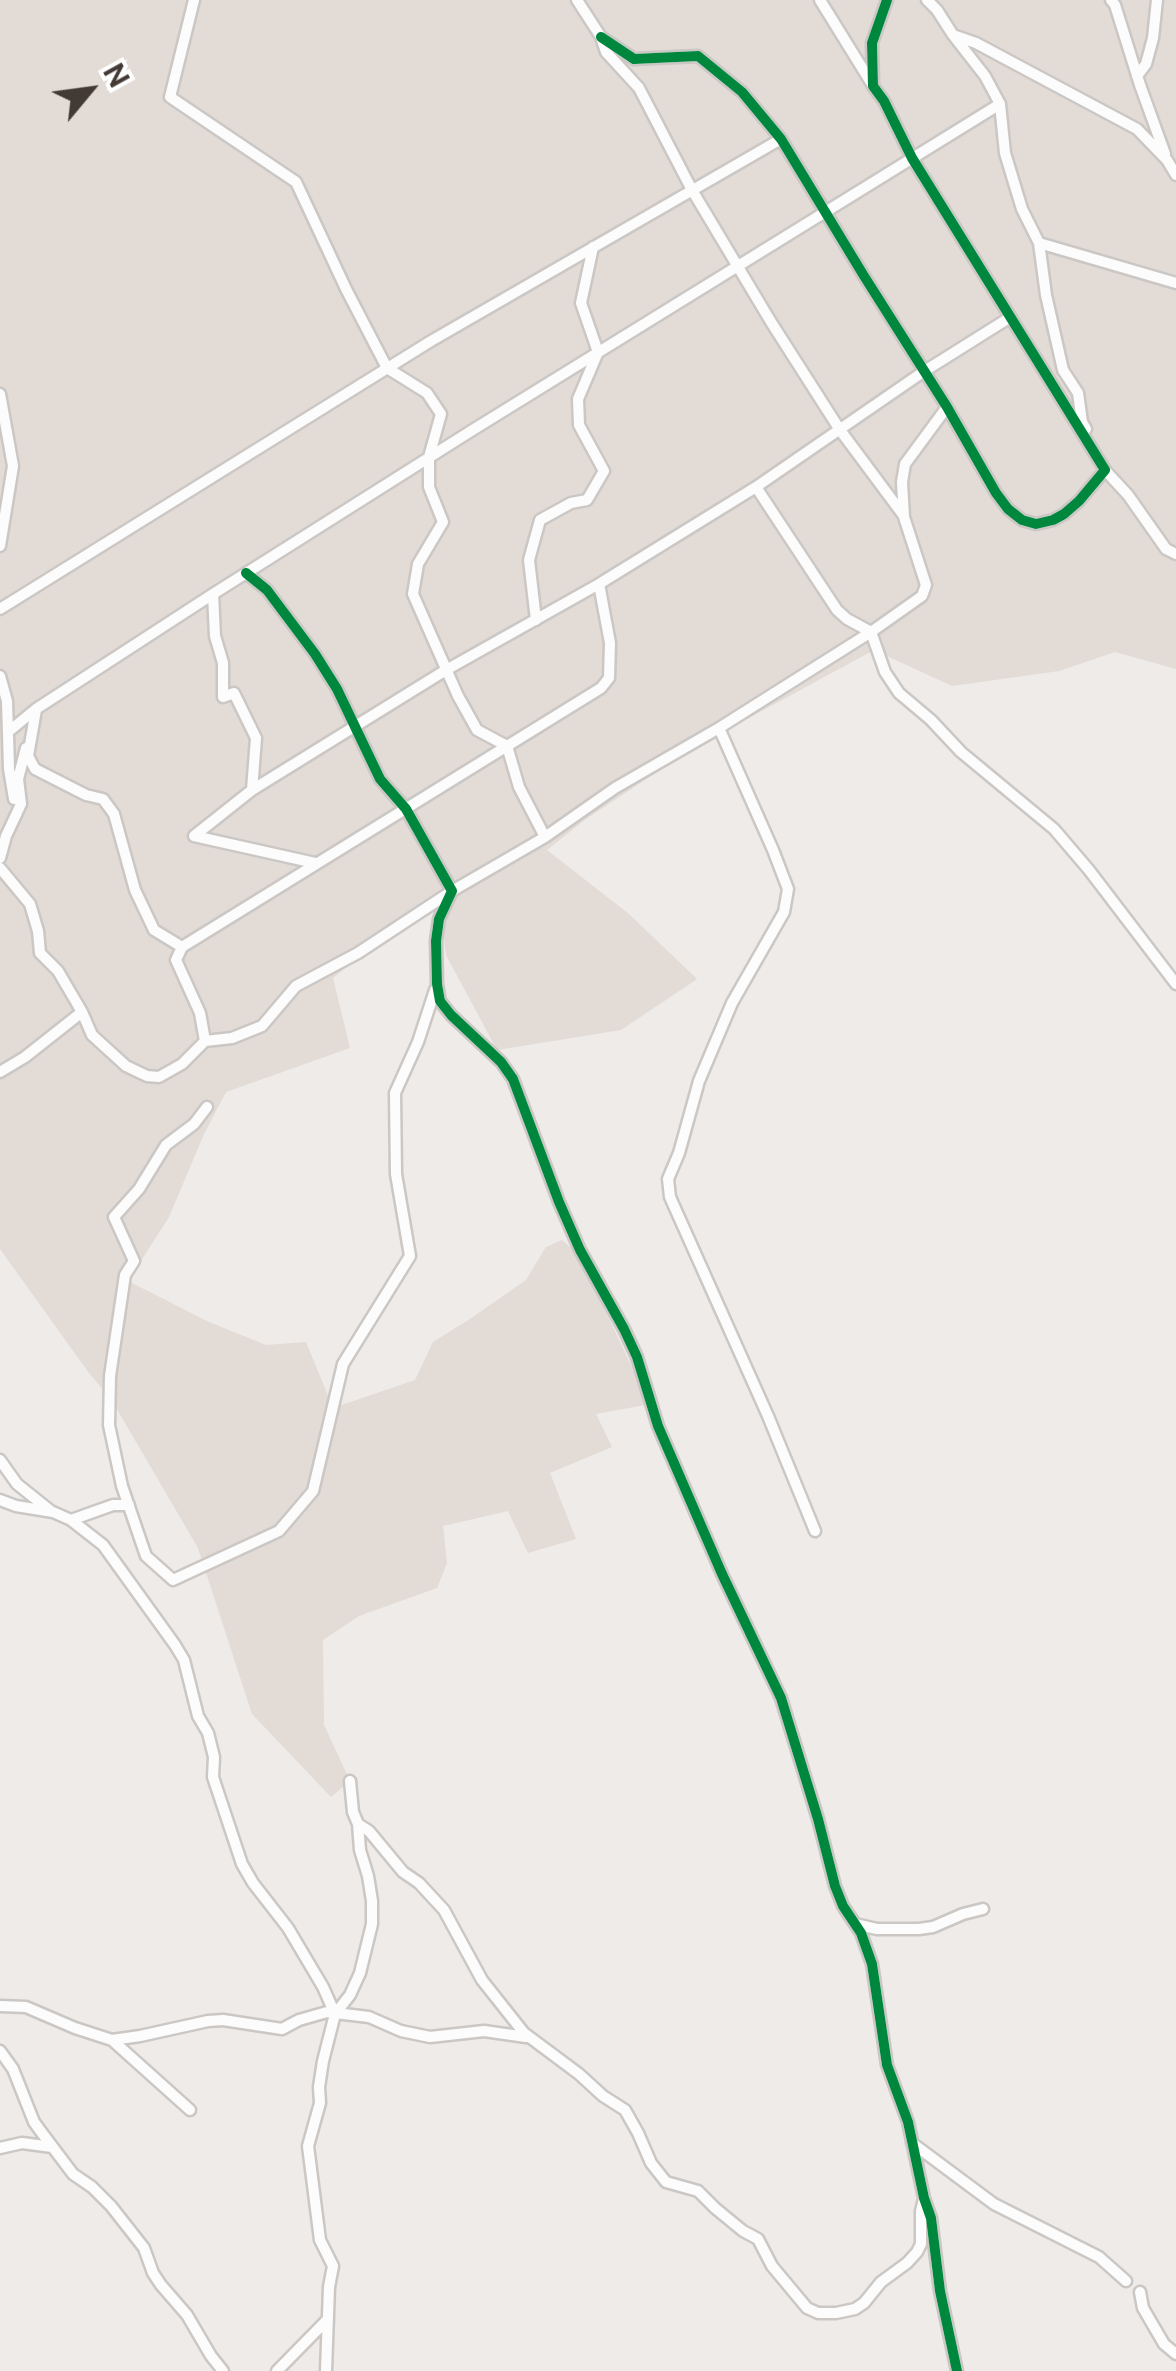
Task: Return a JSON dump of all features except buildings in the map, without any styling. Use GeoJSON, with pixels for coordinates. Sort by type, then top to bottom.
{"type":"FeatureCollection","features":[{"type":"Feature","properties":{"kind":"street"},"geometry":{"type":"LineString","coordinates":[[194,0],[170,97],[296,182],[386,368],[428,393],[441,414],[429,457],[429,487],[443,522],[418,564],[413,594],[477,730],[508,746],[519,787],[544,837]]}},
{"type":"Feature","properties":{"kind":"street"},"geometry":{"type":"LineString","coordinates":[[577,0],[606,52],[639,88],[692,190],[840,430],[904,517]]}},
{"type":"Feature","properties":{"kind":"street"},"geometry":{"type":"LineString","coordinates":[[820,0],[884,101],[912,158],[1009,318],[1105,470],[1166,549],[1176,554]]}},
{"type":"Feature","properties":{"kind":"street"},"geometry":{"type":"LineString","coordinates":[[874,86],[872,43],[887,0]]}},
{"type":"Feature","properties":{"kind":"street"},"geometry":{"type":"LineString","coordinates":[[927,0],[986,76],[1000,104],[1004,153],[1022,209],[1039,243],[1063,370],[1078,393],[1082,422],[1105,470]]}},
{"type":"Feature","properties":{"kind":"street"},"geometry":{"type":"LineString","coordinates":[[1111,0],[1167,160],[1176,175]]}},
{"type":"Feature","properties":{"kind":"street"},"geometry":{"type":"LineString","coordinates":[[1137,76],[1146,64],[1157,0]]}},
{"type":"Feature","properties":{"kind":"street"},"geometry":{"type":"LineString","coordinates":[[953,35],[976,43],[1137,129],[1167,160]]}},
{"type":"Feature","properties":{"kind":"street"},"geometry":{"type":"LineString","coordinates":[[600,37],[634,58],[698,56],[742,92],[781,139],[827,211],[1008,510],[1036,524],[1053,520],[1064,514],[1105,470]]}},
{"type":"Feature","properties":{"kind":"street"},"geometry":{"type":"LineString","coordinates":[[8,732],[36,709],[429,457],[1000,104]]}},
{"type":"Feature","properties":{"kind":"street"},"geometry":{"type":"LineString","coordinates":[[0,609],[386,368],[781,139]]}},
{"type":"Feature","properties":{"kind":"street"},"geometry":{"type":"LineString","coordinates":[[1039,243],[1176,283]]}},
{"type":"Feature","properties":{"kind":"street"},"geometry":{"type":"LineString","coordinates":[[536,620],[529,560],[540,520],[586,500],[604,471],[579,425],[578,399],[598,352],[581,303],[593,247]]}},
{"type":"Feature","properties":{"kind":"street"},"geometry":{"type":"LineString","coordinates":[[316,863],[194,836],[252,790],[756,487],[1009,318]]}},
{"type":"Feature","properties":{"kind":"street"},"geometry":{"type":"LineString","coordinates":[[0,394],[13,466],[0,546]]}},
{"type":"Feature","properties":{"kind":"street"},"geometry":{"type":"LineString","coordinates":[[0,868],[30,904],[40,954],[58,971],[92,1034],[126,1066],[158,1077],[182,1064],[205,1041],[232,1038],[262,1026],[296,986],[358,953],[615,788],[719,728],[871,632],[925,591],[904,517],[902,482],[905,464],[947,407]]}},
{"type":"Feature","properties":{"kind":"street"},"geometry":{"type":"LineString","coordinates":[[756,487],[837,610],[871,632],[898,692],[961,752],[1054,829],[1176,984]]}},
{"type":"Feature","properties":{"kind":"street"},"geometry":{"type":"LineString","coordinates":[[246,573],[267,590],[289,617],[337,689],[380,779],[406,809],[452,891]]}},
{"type":"Feature","properties":{"kind":"street"},"geometry":{"type":"LineString","coordinates":[[205,1041],[200,1014],[176,960],[182,947],[601,688],[608,678],[610,643],[599,584]]}},
{"type":"Feature","properties":{"kind":"street"},"geometry":{"type":"LineString","coordinates":[[214,594],[215,636],[223,662],[222,697],[234,693],[256,738],[252,790]]}},
{"type":"Feature","properties":{"kind":"street"},"geometry":{"type":"LineString","coordinates":[[0,676],[7,701],[16,815]]}},
{"type":"Feature","properties":{"kind":"street"},"geometry":{"type":"LineString","coordinates":[[0,858],[21,804],[18,779],[36,709]]}},
{"type":"Feature","properties":{"kind":"street"},"geometry":{"type":"LineString","coordinates":[[36,709],[28,756],[35,769],[86,795],[103,799],[114,814],[134,890],[154,930],[182,947]]}},
{"type":"Feature","properties":{"kind":"street"},"geometry":{"type":"LineString","coordinates":[[719,728],[788,889],[784,912],[732,1003],[699,1082],[679,1154],[668,1178],[670,1197],[768,1416],[814,1531]]}},
{"type":"Feature","properties":{"kind":"street"},"geometry":{"type":"LineString","coordinates":[[452,891],[439,919],[436,941],[440,1001],[501,1062],[512,1079],[580,1250],[637,1357],[658,1426],[722,1574],[782,1698],[834,1886],[872,1964],[888,2065],[908,2122],[931,2218],[940,2291],[958,2371]]}},
{"type":"Feature","properties":{"kind":"street"},"geometry":{"type":"LineString","coordinates":[[207,1106],[194,1124],[166,1144],[139,1189],[114,1217],[134,1261],[125,1275],[110,1376],[109,1424],[146,1556],[173,1580],[279,1530],[313,1491],[344,1364],[410,1256],[396,1174],[396,1093],[437,984]]}},
{"type":"Feature","properties":{"kind":"street"},"geometry":{"type":"LineString","coordinates":[[0,1072],[26,1057],[82,1012]]}},
{"type":"Feature","properties":{"kind":"street"},"geometry":{"type":"LineString","coordinates":[[0,1460],[18,1484],[103,1545],[184,1660],[193,1702],[214,1757],[213,1777],[242,1864],[288,1928],[336,2014]]}},
{"type":"Feature","properties":{"kind":"street"},"geometry":{"type":"LineString","coordinates":[[0,1500],[53,1512]]}},
{"type":"Feature","properties":{"kind":"street"},"geometry":{"type":"LineString","coordinates":[[71,1520],[113,1506],[129,1505]]}},
{"type":"Feature","properties":{"kind":"street"},"geometry":{"type":"LineString","coordinates":[[326,2371],[332,2266],[320,2240],[308,2146],[336,2014],[360,1973],[372,1924],[372,1901],[358,1824],[352,1812],[350,1781]]}},
{"type":"Feature","properties":{"kind":"street"},"geometry":{"type":"LineString","coordinates":[[358,1824],[370,1831],[402,1872],[444,1910],[482,1980],[508,2015],[531,2038],[625,2110],[651,2164],[666,2182],[698,2191],[743,2231],[758,2239],[772,2266],[808,2308],[818,2313],[855,2309],[864,2304],[921,2244],[924,2198]]}},
{"type":"Feature","properties":{"kind":"street"},"geometry":{"type":"LineString","coordinates":[[854,1924],[919,1930],[984,1909]]}},
{"type":"Feature","properties":{"kind":"street"},"geometry":{"type":"LineString","coordinates":[[0,2006],[26,2007],[112,2040],[190,2110]]}},
{"type":"Feature","properties":{"kind":"street"},"geometry":{"type":"LineString","coordinates":[[112,2040],[208,2020],[282,2029],[327,2012],[369,2017],[401,2031],[430,2037],[484,2031],[531,2038]]}},
{"type":"Feature","properties":{"kind":"street"},"geometry":{"type":"LineString","coordinates":[[0,2051],[13,2069],[34,2122],[73,2174],[111,2206],[144,2248],[161,2285],[188,2315],[210,2356],[223,2371]]}},
{"type":"Feature","properties":{"kind":"street"},"geometry":{"type":"LineString","coordinates":[[0,2148],[22,2143],[52,2147]]}},
{"type":"Feature","properties":{"kind":"street"},"geometry":{"type":"LineString","coordinates":[[911,2143],[994,2204],[1098,2257],[1126,2281]]}},
{"type":"Feature","properties":{"kind":"street"},"geometry":{"type":"LineString","coordinates":[[1140,2292],[1143,2308],[1164,2344],[1176,2354]]}},
{"type":"Feature","properties":{"kind":"street"},"geometry":{"type":"LineString","coordinates":[[277,2371],[328,2319]]}},
{"type":"Feature","properties":{"kind":"shaded area"},"geometry":{"type":"Polygon","coordinates":[[[0,0],[1176,0],[1176,669],[1115,652],[1059,671],[952,686],[874,650],[690,750],[586,819],[547,850],[629,914],[697,979],[621,1030],[497,1050],[446,955],[440,908],[372,947],[333,978],[350,1048],[226,1092],[169,1217],[128,1281],[209,1322],[266,1345],[306,1342],[333,1408],[415,1380],[433,1342],[526,1280],[546,1247],[562,1240],[579,1255],[639,1382],[645,1405],[596,1414],[612,1447],[550,1473],[576,1539],[528,1553],[508,1511],[443,1526],[447,1563],[437,1588],[359,1616],[323,1640],[324,1725],[350,1781],[331,1797],[252,1714],[198,1548],[111,1399],[0,1249],[0,0]]]}},
{"type":"Feature","properties":{"kind":"cycle path"},"geometry":{"type":"LineString","coordinates":[[601,37],[634,59],[698,56],[742,92],[781,139],[996,493],[1022,520],[1036,524],[1053,520],[1079,501],[1105,470],[912,158],[873,86],[872,43],[887,0]]}},
{"type":"Feature","properties":{"kind":"cycle path"},"geometry":{"type":"LineString","coordinates":[[246,573],[267,590],[315,654],[337,689],[380,779],[406,809],[452,891],[439,919],[436,941],[440,1001],[513,1079],[559,1202],[637,1357],[658,1426],[781,1698],[835,1886],[861,1933],[872,1964],[887,2065],[908,2122],[931,2218],[940,2291],[957,2371]]}}]}
